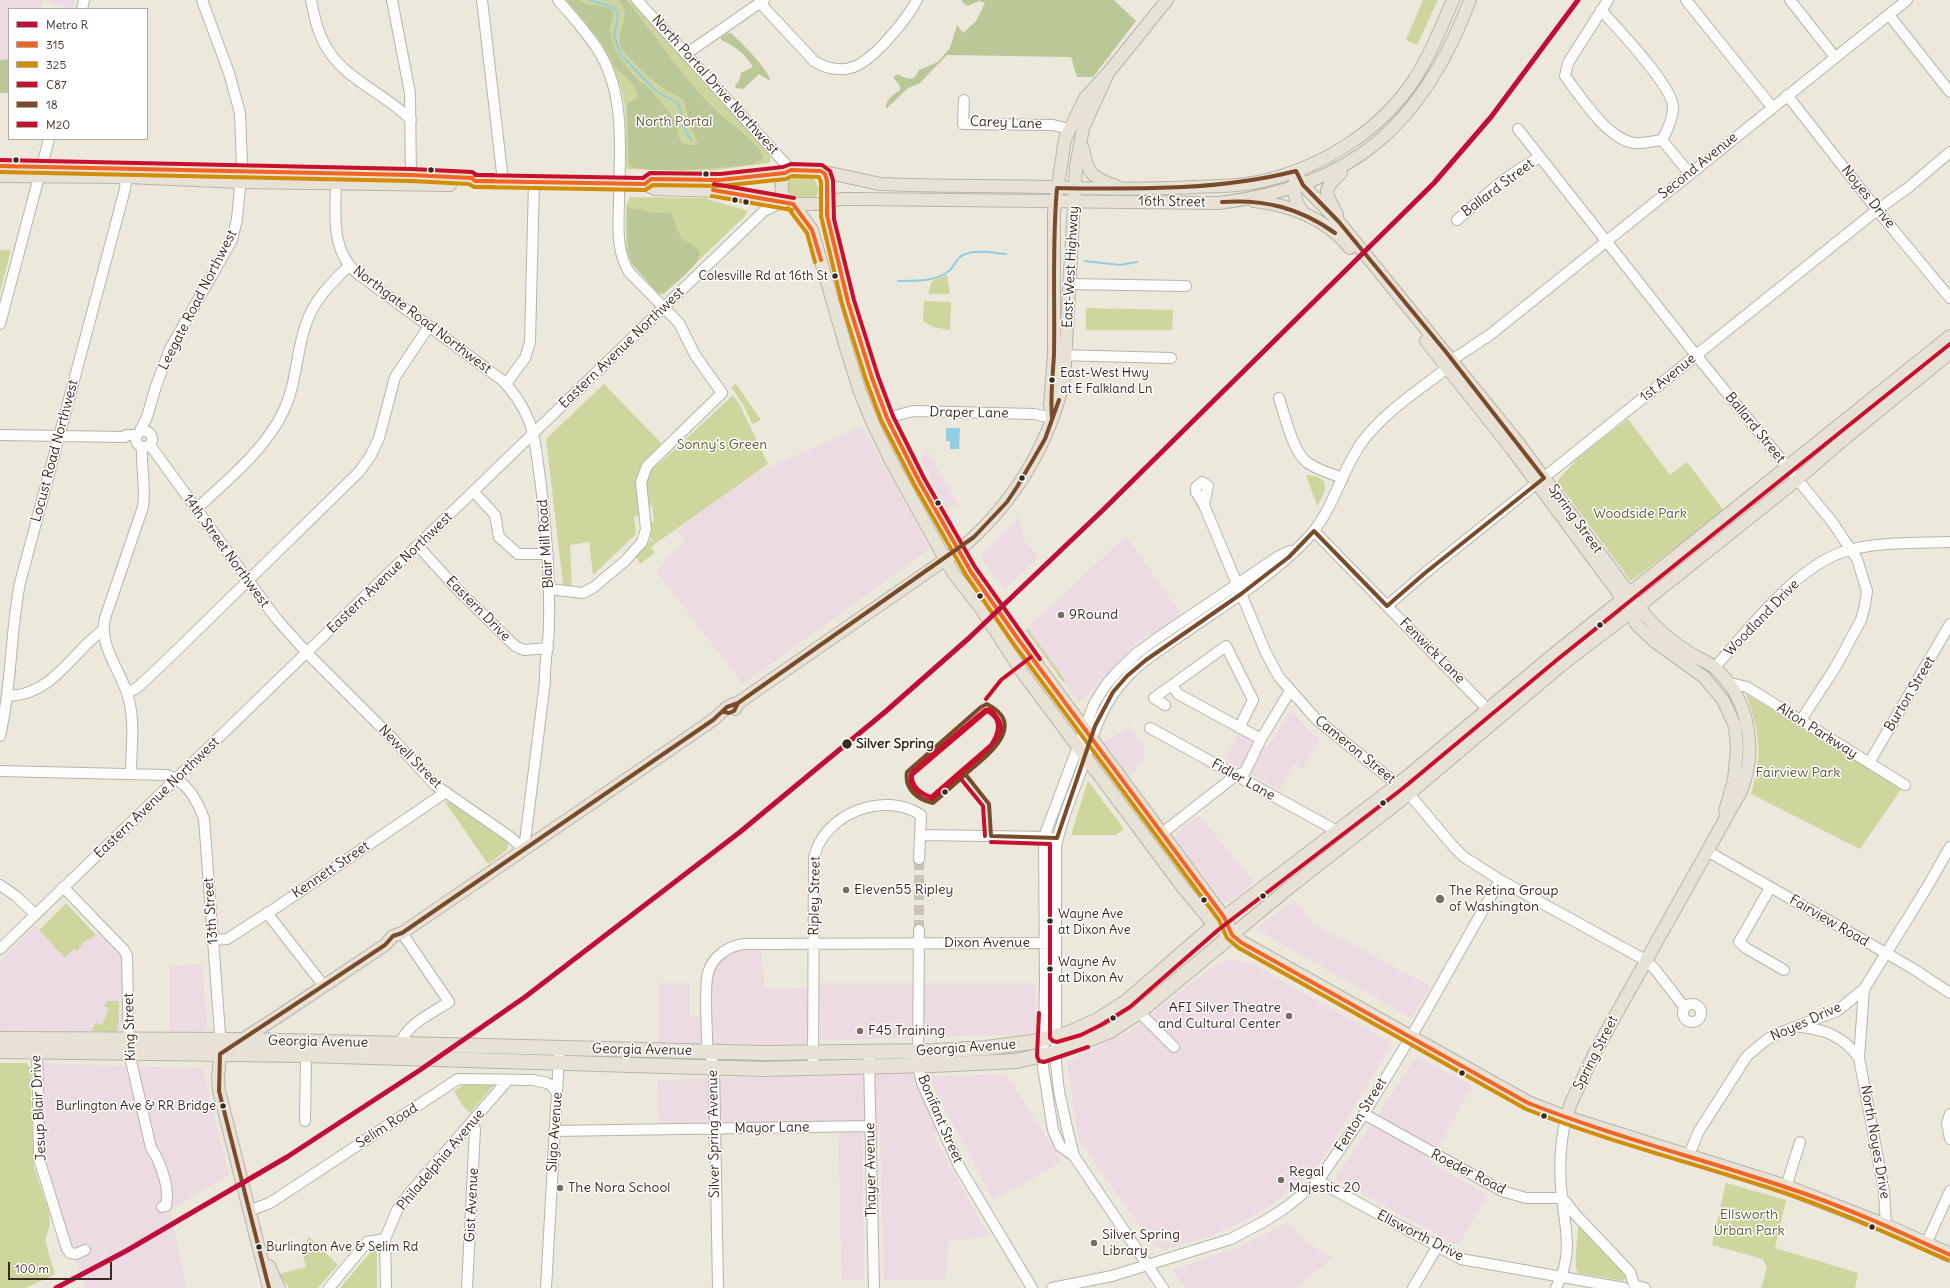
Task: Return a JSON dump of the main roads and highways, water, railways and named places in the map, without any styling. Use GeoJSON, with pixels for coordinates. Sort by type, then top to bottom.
{"type":"FeatureCollection","features":[{"type":"Feature","properties":{"kind":"highway"},"geometry":{"type":"LineString","coordinates":[[1219,921],[1242,943],[1528,1103],[1566,1118],[1688,1157],[1786,1186],[1886,1226],[1950,1255]]}},
{"type":"Feature","properties":{"kind":"highway","name":"Georgia Avenue"},"geometry":{"type":"LineString","coordinates":[[221,1047],[243,1040],[708,1052],[813,1053],[986,1048],[1050,1038],[1079,1029],[1098,1020],[1126,1002],[1219,921]]}},
{"type":"Feature","properties":{"kind":"highway","name":"Georgia Avenue"},"geometry":{"type":"LineString","coordinates":[[0,1039],[37,1045],[221,1047],[306,1055],[558,1070],[623,1064],[714,1066],[763,1069],[918,1066],[1016,1061],[1050,1054],[1110,1031],[1139,1012],[1232,935]]}},
{"type":"Feature","properties":{"kind":"highway","name":"Georgia Avenue"},"geometry":{"type":"LineString","coordinates":[[0,1051],[37,1045]]}},
{"type":"Feature","properties":{"kind":"highway"},"geometry":{"type":"LineString","coordinates":[[623,1064],[624,1050]]}},
{"type":"Feature","properties":{"kind":"main road","name":"East-West Highway"},"geometry":{"type":"LineString","coordinates":[[1052,418],[1050,398],[1054,355],[1056,201],[1062,152],[1069,129],[1085,98],[1108,73],[1167,0]]}},
{"type":"Feature","properties":{"kind":"main road","name":"16th Street"},"geometry":{"type":"LineString","coordinates":[[1453,0],[1428,56],[1413,81],[1389,110],[1364,133],[1335,153],[1296,171],[1266,180],[1239,184],[1166,189],[1057,188],[881,184],[852,179],[821,171],[788,172],[720,180],[651,179],[645,184],[655,189],[721,191],[788,202],[819,204],[861,199],[1219,203],[1243,200],[1298,187],[1323,177],[1364,152],[1401,121],[1429,86],[1441,66],[1470,0]]}},
{"type":"Feature","properties":{"kind":"main road"},"geometry":{"type":"LineString","coordinates":[[1428,56],[1441,46],[1454,15],[1470,0]]}},
{"type":"Feature","properties":{"kind":"main road","name":"East-West Highway"},"geometry":{"type":"LineString","coordinates":[[243,1040],[279,1016],[322,984],[385,945],[393,936],[401,933],[724,712],[729,714],[734,711],[738,703],[959,550],[974,537],[1007,502],[1044,438],[1058,405],[1064,379],[1074,188],[1083,128],[1108,73]]}},
{"type":"Feature","properties":{"kind":"main road"},"geometry":{"type":"LineString","coordinates":[[1083,128],[1082,146],[1085,163],[1089,170],[1100,180],[1125,189]]}},
{"type":"Feature","properties":{"kind":"main road"},"geometry":{"type":"LineString","coordinates":[[1346,237],[1327,195],[1327,186],[1364,152]]}},
{"type":"Feature","properties":{"kind":"main road"},"geometry":{"type":"LineString","coordinates":[[0,166],[40,172]]}},
{"type":"Feature","properties":{"kind":"main road"},"geometry":{"type":"LineString","coordinates":[[821,171],[827,181],[828,220],[848,302],[872,378],[888,418],[919,480],[971,572],[1018,639],[1161,834],[1219,921]]}},
{"type":"Feature","properties":{"kind":"main road"},"geometry":{"type":"LineString","coordinates":[[1296,171],[1299,208],[1304,213]]}},
{"type":"Feature","properties":{"kind":"main road"},"geometry":{"type":"LineString","coordinates":[[0,176],[40,172],[127,173],[241,177],[411,179],[472,178],[476,181],[645,184]]}},
{"type":"Feature","properties":{"kind":"main road"},"geometry":{"type":"LineString","coordinates":[[788,172],[782,184],[788,202],[812,230],[860,392],[873,424],[891,461],[945,559],[980,607],[1022,672],[1184,889],[1219,921]]}},
{"type":"Feature","properties":{"kind":"main road","name":"Spring Street"},"geometry":{"type":"LineString","coordinates":[[1298,187],[1346,237],[1451,364],[1541,481],[1635,609],[1674,643],[1714,668],[1726,682],[1738,701],[1747,722],[1750,742],[1750,760],[1741,791],[1645,960],[1595,1052],[1571,1103],[1566,1118]]}},
{"type":"Feature","properties":{"kind":"main road","name":"Spring Street"},"geometry":{"type":"LineString","coordinates":[[1243,200],[1283,206],[1304,213],[1316,218],[1346,237]]}},
{"type":"Feature","properties":{"kind":"main road","name":"Georgia Avenue"},"geometry":{"type":"LineString","coordinates":[[1219,921],[1398,784],[1626,597],[1950,336]]}},
{"type":"Feature","properties":{"kind":"main road","name":"Georgia Avenue"},"geometry":{"type":"LineString","coordinates":[[1232,935],[1326,858],[1409,794],[1558,668],[1635,609],[1798,479],[1844,439],[1950,353]]}},
{"type":"Feature","properties":{"kind":"main road","name":"Spring Street"},"geometry":{"type":"LineString","coordinates":[[1635,609],[1637,625],[1654,641],[1704,677],[1714,687],[1726,705],[1735,726],[1737,748],[1734,780],[1727,805],[1707,851]]}},
{"type":"Feature","properties":{"kind":"main road"},"geometry":{"type":"LineString","coordinates":[[1326,858],[1324,850],[1354,824],[1360,814]]}},
{"type":"Feature","properties":{"kind":"main road"},"geometry":{"type":"LineString","coordinates":[[279,1016],[274,1024],[273,1031],[275,1038],[281,1041]]}},
{"type":"Feature","properties":{"kind":"main road"},"geometry":{"type":"LineString","coordinates":[[221,1047],[218,1078],[219,1091],[250,1207],[258,1239],[260,1255],[269,1288]]}},
{"type":"Feature","properties":{"kind":"main road"},"geometry":{"type":"LineString","coordinates":[[258,1239],[279,1288]]}},
{"type":"Feature","properties":{"kind":"main road"},"geometry":{"type":"LineString","coordinates":[[272,1271],[283,1288]]}},
{"type":"Feature","properties":{"kind":"water"},"geometry":{"type":"Polygon","coordinates":[[[946,428],[960,428],[959,449],[950,449],[950,441],[946,441],[946,428]]]}},
{"type":"Feature","properties":{"kind":"waterway"},"geometry":{"type":"LineString","coordinates":[[589,0],[613,7],[617,11],[618,17],[614,35],[620,54],[656,91],[677,103],[680,108],[684,128],[691,141]]}},
{"type":"Feature","properties":{"kind":"waterway"},"geometry":{"type":"LineString","coordinates":[[898,281],[925,280],[938,277],[949,271],[959,258],[968,253],[984,252],[1006,254]]}},
{"type":"Feature","properties":{"kind":"waterway"},"geometry":{"type":"LineString","coordinates":[[1085,261],[1120,265],[1137,262]]}},
{"type":"Feature","properties":{"kind":"tunnel"},"geometry":{"type":"LineString","coordinates":[[919,859],[919,930]]}},
{"type":"Feature","properties":{"kind":"metro line","name":"R"},"geometry":{"type":"LineString","coordinates":[[56,1288],[126,1251],[287,1157],[420,1070],[525,997],[740,832],[885,712],[969,638],[1104,509],[1434,183],[1491,117],[1578,0]]}},
{"type":"Feature","properties":{"kind":"place","name":"Colesville Rd at 16th St"},"geometry":{"type":"Point","coordinates":[835,276]}},
{"type":"Feature","properties":{"kind":"place","name":"East-West Hwy at E Falkland Ln"},"geometry":{"type":"Point","coordinates":[1052,380]}},
{"type":"Feature","properties":{"kind":"place","name":"9Round"},"geometry":{"type":"Point","coordinates":[1061,615]}},
{"type":"Feature","properties":{"kind":"place","name":"Silver Spring"},"geometry":{"type":"Point","coordinates":[847,744]}},
{"type":"Feature","properties":{"kind":"place","name":"Eleven55 Ripley"},"geometry":{"type":"Point","coordinates":[846,890]}},
{"type":"Feature","properties":{"kind":"place","name":"The Retina Group of Washington"},"geometry":{"type":"Point","coordinates":[1440,899]}},
{"type":"Feature","properties":{"kind":"place","name":"Wayne Ave at Dixon Ave"},"geometry":{"type":"Point","coordinates":[1050,921]}},
{"type":"Feature","properties":{"kind":"place","name":"Wayne Av at Dixon Av"},"geometry":{"type":"Point","coordinates":[1050,969]}},
{"type":"Feature","properties":{"kind":"place","name":"AFI Silver Theatre and Cultural Center"},"geometry":{"type":"Point","coordinates":[1289,1016]}},
{"type":"Feature","properties":{"kind":"place","name":"F45 Training"},"geometry":{"type":"Point","coordinates":[860,1031]}},
{"type":"Feature","properties":{"kind":"place","name":"Burlington Ave & RR Bridge"},"geometry":{"type":"Point","coordinates":[223,1106]}},
{"type":"Feature","properties":{"kind":"place","name":"Regal Majestic 20"},"geometry":{"type":"Point","coordinates":[1281,1180]}},
{"type":"Feature","properties":{"kind":"place","name":"The Nora School"},"geometry":{"type":"Point","coordinates":[560,1188]}},
{"type":"Feature","properties":{"kind":"place","name":"Silver Spring Library"},"geometry":{"type":"Point","coordinates":[1094,1243]}},
{"type":"Feature","properties":{"kind":"place","name":"Burlington Ave & Selim Rd"},"geometry":{"type":"Point","coordinates":[259,1247]}},
{"type":"Feature","properties":{"kind":"park label","name":"North Portal"},"geometry":{"type":"Point","coordinates":[674,122]}},
{"type":"Feature","properties":{"kind":"park label","name":"Sonny's Green"},"geometry":{"type":"Point","coordinates":[722,445]}},
{"type":"Feature","properties":{"kind":"park label","name":"Woodside Park"},"geometry":{"type":"Point","coordinates":[1640,514]}},
{"type":"Feature","properties":{"kind":"park label","name":"Fairview Park"},"geometry":{"type":"Point","coordinates":[1798,773]}},
{"type":"Feature","properties":{"kind":"park label","name":"Ellsworth Urban Park"},"geometry":{"type":"Point","coordinates":[1749,1224]}}]}
